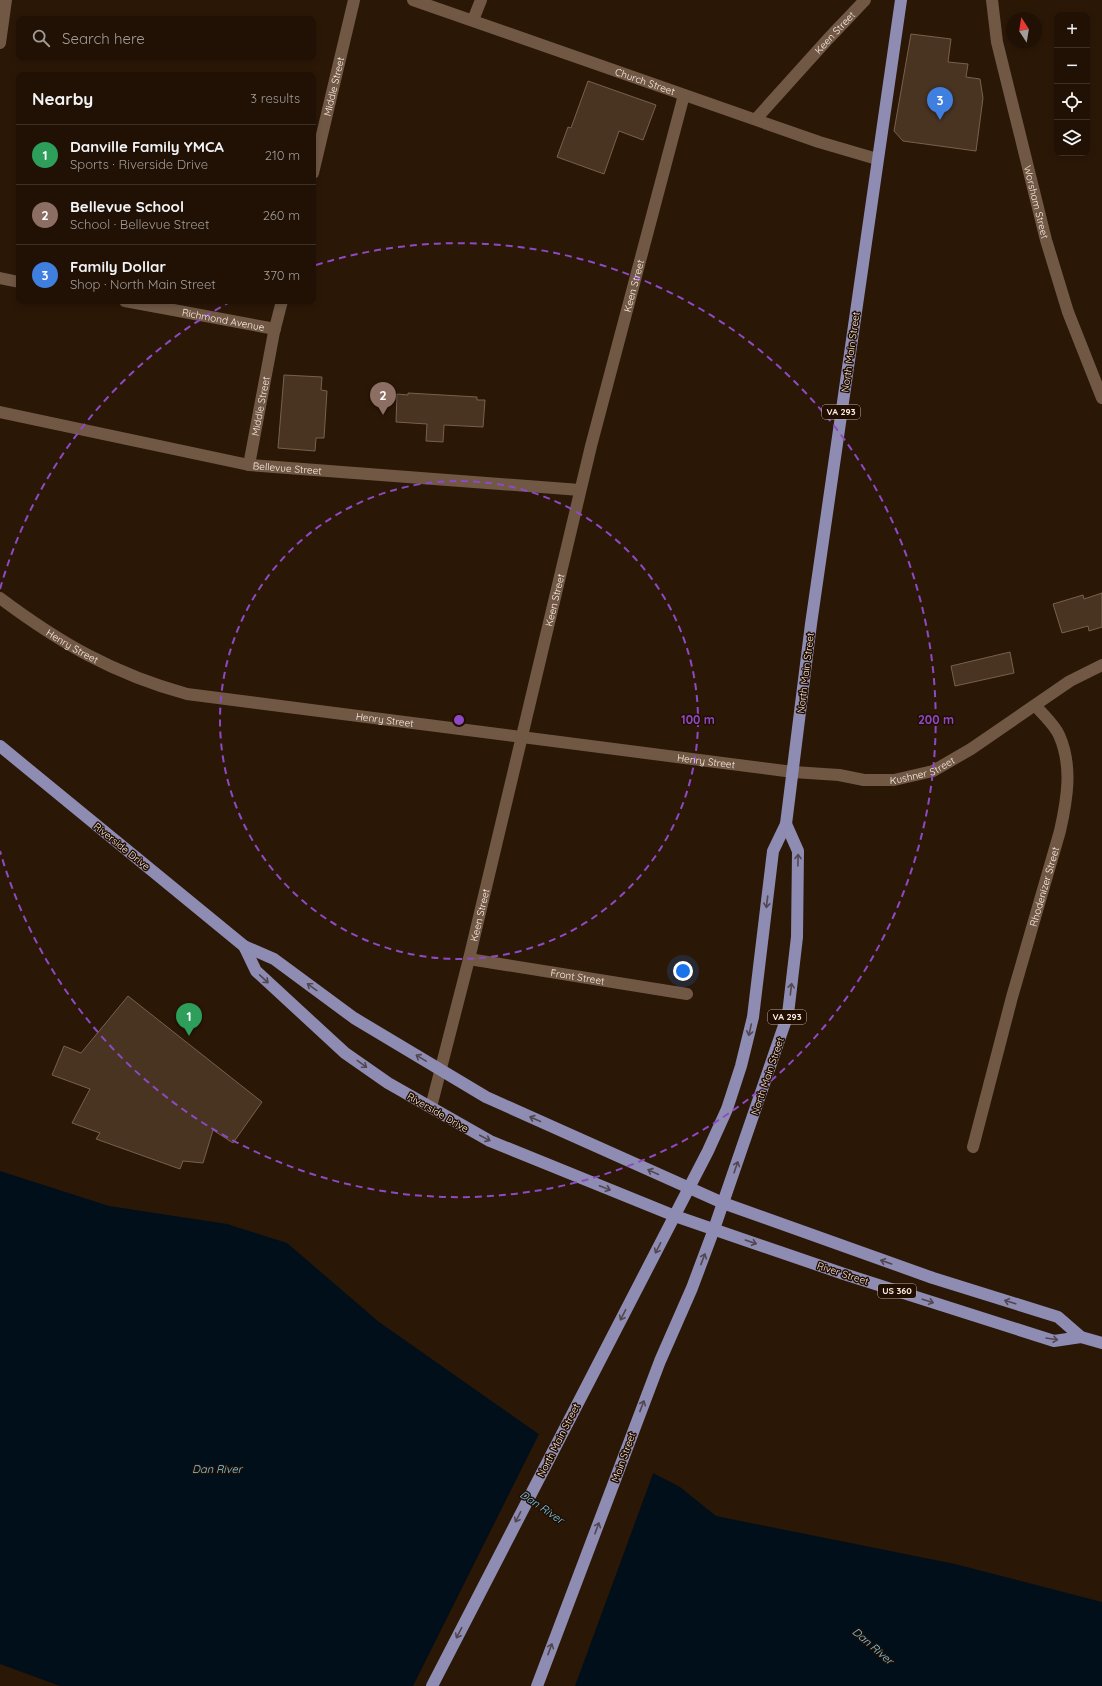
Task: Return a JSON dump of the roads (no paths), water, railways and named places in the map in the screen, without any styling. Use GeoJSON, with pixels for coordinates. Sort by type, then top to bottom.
{"type":"FeatureCollection","features":[{"type":"Feature","properties":{"kind":"main road","name":"North Main Street"},"geometry":{"type":"LineString","coordinates":[[432,1686],[689,1189],[727,1109],[742,1066],[753,1017],[773,851],[786,824],[811,624],[901,0]]}},
{"type":"Feature","properties":{"kind":"main road","name":"Riverside Drive"},"geometry":{"type":"LineString","coordinates":[[0,746],[244,946],[274,959],[354,1018],[486,1097],[689,1189]]}},
{"type":"Feature","properties":{"kind":"main road","name":"North Main Street"},"geometry":{"type":"LineString","coordinates":[[714,1230],[788,1014],[797,937],[798,851],[786,824]]}},
{"type":"Feature","properties":{"kind":"main road","name":"Riverside Drive"},"geometry":{"type":"LineString","coordinates":[[244,946],[256,972],[345,1053],[388,1083],[490,1141],[675,1216]]}},
{"type":"Feature","properties":{"kind":"main road","name":"River Street"},"geometry":{"type":"LineString","coordinates":[[689,1189],[723,1204],[933,1278],[1058,1317],[1081,1337]]}},
{"type":"Feature","properties":{"kind":"main road","name":"River Street"},"geometry":{"type":"LineString","coordinates":[[675,1216],[844,1274],[1054,1341],[1081,1337],[1102,1343]]}},
{"type":"Feature","properties":{"kind":"main road","name":"Main Street"},"geometry":{"type":"LineString","coordinates":[[537,1686],[660,1361],[692,1288],[714,1230]]}},
{"type":"Feature","properties":{"kind":"street"},"geometry":{"type":"LineString","coordinates":[[0,43],[6,0]]}},
{"type":"Feature","properties":{"kind":"street","name":"Middle Street"},"geometry":{"type":"LineString","coordinates":[[316,160],[354,0]]}},
{"type":"Feature","properties":{"kind":"street","name":"Church Street"},"geometry":{"type":"LineString","coordinates":[[413,0],[819,142],[877,159]]}},
{"type":"Feature","properties":{"kind":"street"},"geometry":{"type":"LineString","coordinates":[[472,20],[481,0]]}},
{"type":"Feature","properties":{"kind":"street","name":"Keen Street"},"geometry":{"type":"LineString","coordinates":[[756,119],[865,0]]}},
{"type":"Feature","properties":{"kind":"street","name":"Worsham Street"},"geometry":{"type":"LineString","coordinates":[[992,0],[997,42],[1046,240],[1068,312],[1102,398]]}},
{"type":"Feature","properties":{"kind":"street","name":"Keen Street"},"geometry":{"type":"LineString","coordinates":[[431,1107],[469,960],[580,490],[684,95]]}},
{"type":"Feature","properties":{"kind":"street"},"geometry":{"type":"LineString","coordinates":[[0,278],[16,281]]}},
{"type":"Feature","properties":{"kind":"street","name":"Richmond Avenue"},"geometry":{"type":"LineString","coordinates":[[141,304],[275,328]]}},
{"type":"Feature","properties":{"kind":"street","name":"Middle Street"},"geometry":{"type":"LineString","coordinates":[[250,465],[275,328],[281,304]]}},
{"type":"Feature","properties":{"kind":"street","name":"Bellevue Street"},"geometry":{"type":"LineString","coordinates":[[0,412],[250,465],[580,490]]}},
{"type":"Feature","properties":{"kind":"street","name":"Henry Street"},"geometry":{"type":"LineString","coordinates":[[0,598],[40,628],[76,650],[120,672],[153,685],[187,694],[793,772]]}},
{"type":"Feature","properties":{"kind":"street"},"geometry":{"type":"LineString","coordinates":[[1036,706],[1070,682],[1102,665]]}},
{"type":"Feature","properties":{"kind":"street","name":"Kushner Street"},"geometry":{"type":"LineString","coordinates":[[793,772],[839,775],[864,780],[894,780],[919,776],[933,771],[971,749],[1036,706]]}},
{"type":"Feature","properties":{"kind":"street","name":"Rhodenizer Street"},"geometry":{"type":"LineString","coordinates":[[973,1147],[1014,990],[1060,832],[1066,804],[1068,774],[1065,754],[1059,735],[1036,706]]}},
{"type":"Feature","properties":{"kind":"street","name":"Front Street"},"geometry":{"type":"LineString","coordinates":[[469,960],[686,994]]}},
{"type":"Feature","properties":{"kind":"water","name":"Dan River"},"geometry":{"type":"Polygon","coordinates":[[[0,1171],[109,1206],[227,1224],[287,1243],[379,1322],[540,1435],[605,1448],[680,1487],[716,1516],[955,1564],[1102,1602],[1102,1686],[60,1686],[0,1664],[0,1171]]]}},
{"type":"Feature","properties":{"kind":"place","name":"Family Dollar"},"geometry":{"type":"Point","coordinates":[940,120]}},
{"type":"Feature","properties":{"kind":"place","name":"Bellevue School"},"geometry":{"type":"Point","coordinates":[383,415]}},
{"type":"Feature","properties":{"kind":"place","name":"Danville Family YMCA"},"geometry":{"type":"Point","coordinates":[189,1036]}}]}
